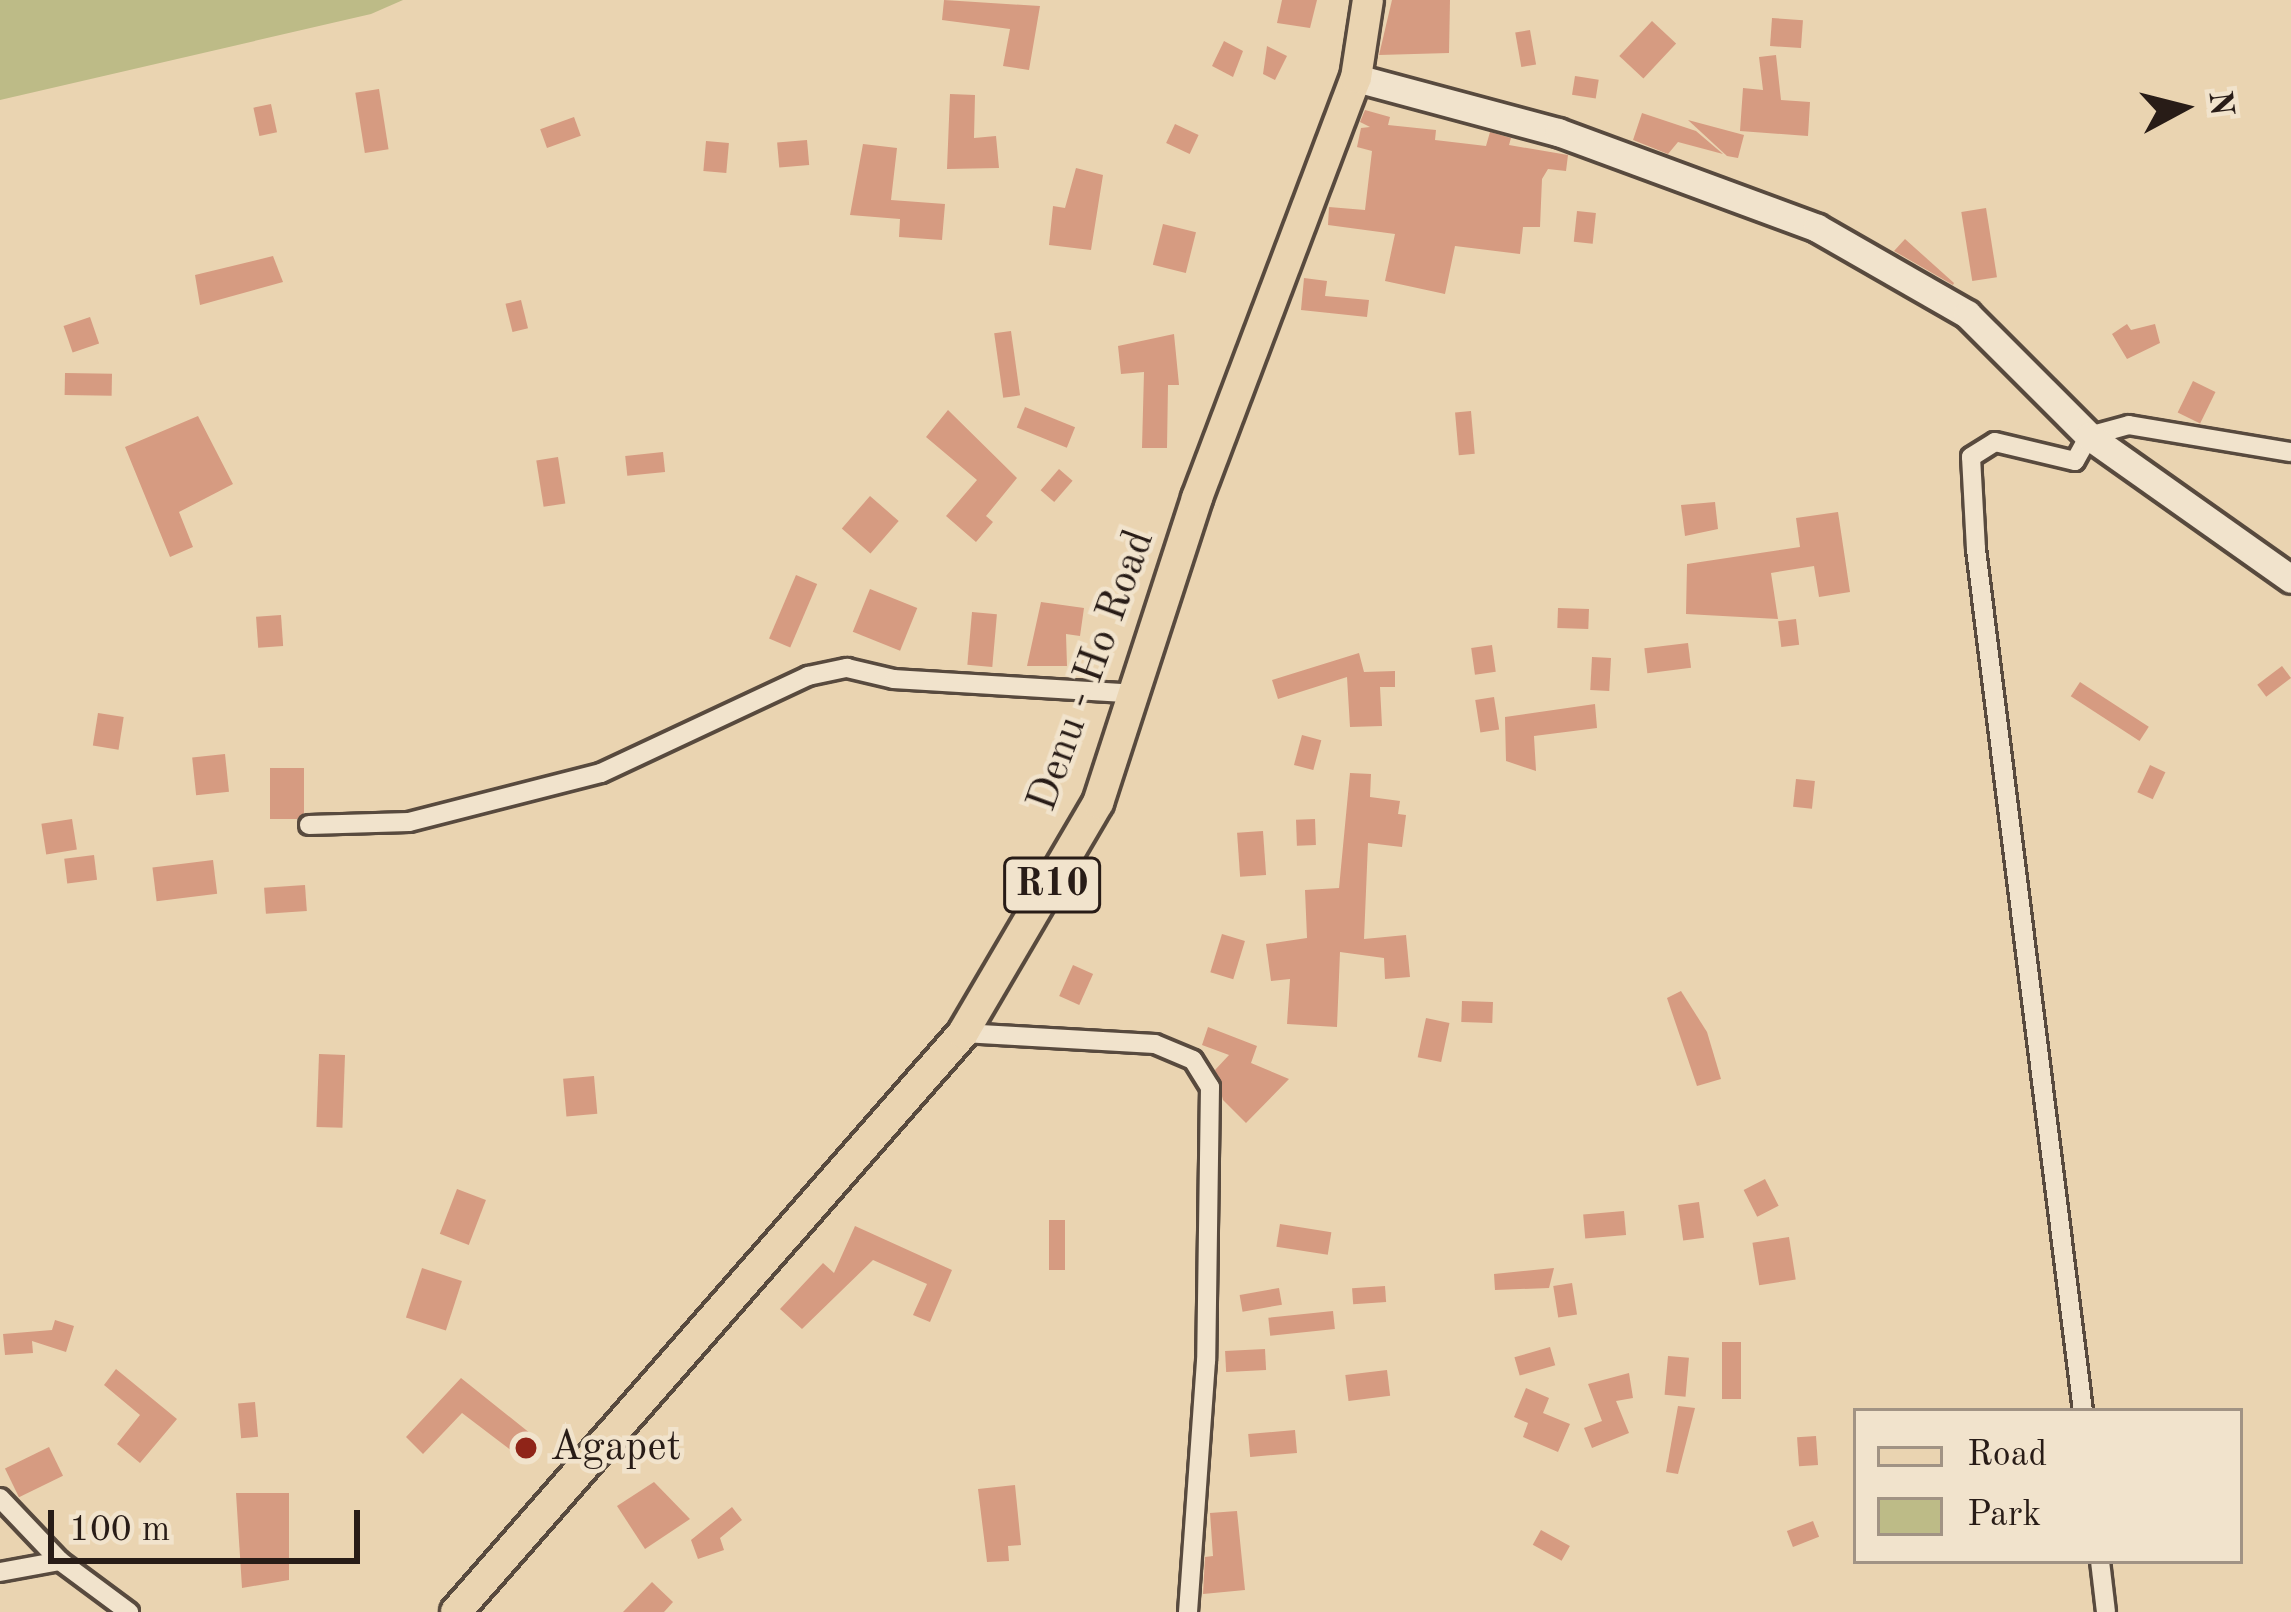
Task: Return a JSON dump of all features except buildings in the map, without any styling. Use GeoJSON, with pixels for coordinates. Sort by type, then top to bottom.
{"type":"FeatureCollection","features":[{"type":"Feature","properties":{"kind":"main road","name":"Denu - Ho Road"},"geometry":{"type":"LineString","coordinates":[[456,1612],[963,1033],[1098,803],[1197,498],[1356,78],[1368,0]]}},
{"type":"Feature","properties":{"kind":"main road"},"geometry":{"type":"LineString","coordinates":[[1356,78],[1558,132],[1817,228],[1907,276],[1967,314],[2089,436],[2291,579]]}},
{"type":"Feature","properties":{"kind":"street"},"geometry":{"type":"LineString","coordinates":[[2084,1408],[1968,476],[1977,449],[1995,442],[2074,460],[2089,436],[2129,425],[2291,452]]}},
{"type":"Feature","properties":{"kind":"street"},"geometry":{"type":"LineString","coordinates":[[309,825],[410,821],[601,773],[808,676],[847,668],[894,679],[1137,694]]}},
{"type":"Feature","properties":{"kind":"street"},"geometry":{"type":"LineString","coordinates":[[963,1033],[1155,1044],[1193,1060],[1210,1087],[1206,1361],[1188,1612]]}},
{"type":"Feature","properties":{"kind":"street"},"geometry":{"type":"LineString","coordinates":[[0,1498],[60,1561],[129,1612]]}},
{"type":"Feature","properties":{"kind":"street"},"geometry":{"type":"LineString","coordinates":[[0,1572],[60,1561]]}},
{"type":"Feature","properties":{"kind":"street"},"geometry":{"type":"LineString","coordinates":[[2100,1564],[2106,1612]]}},
{"type":"Feature","properties":{"kind":"green space"},"geometry":{"type":"Polygon","coordinates":[[[0,0],[403,0],[371,14],[0,100],[0,0]]]}},
{"type":"Feature","properties":{"kind":"place","name":"Agapet"},"geometry":{"type":"Point","coordinates":[526,1448]}}]}
